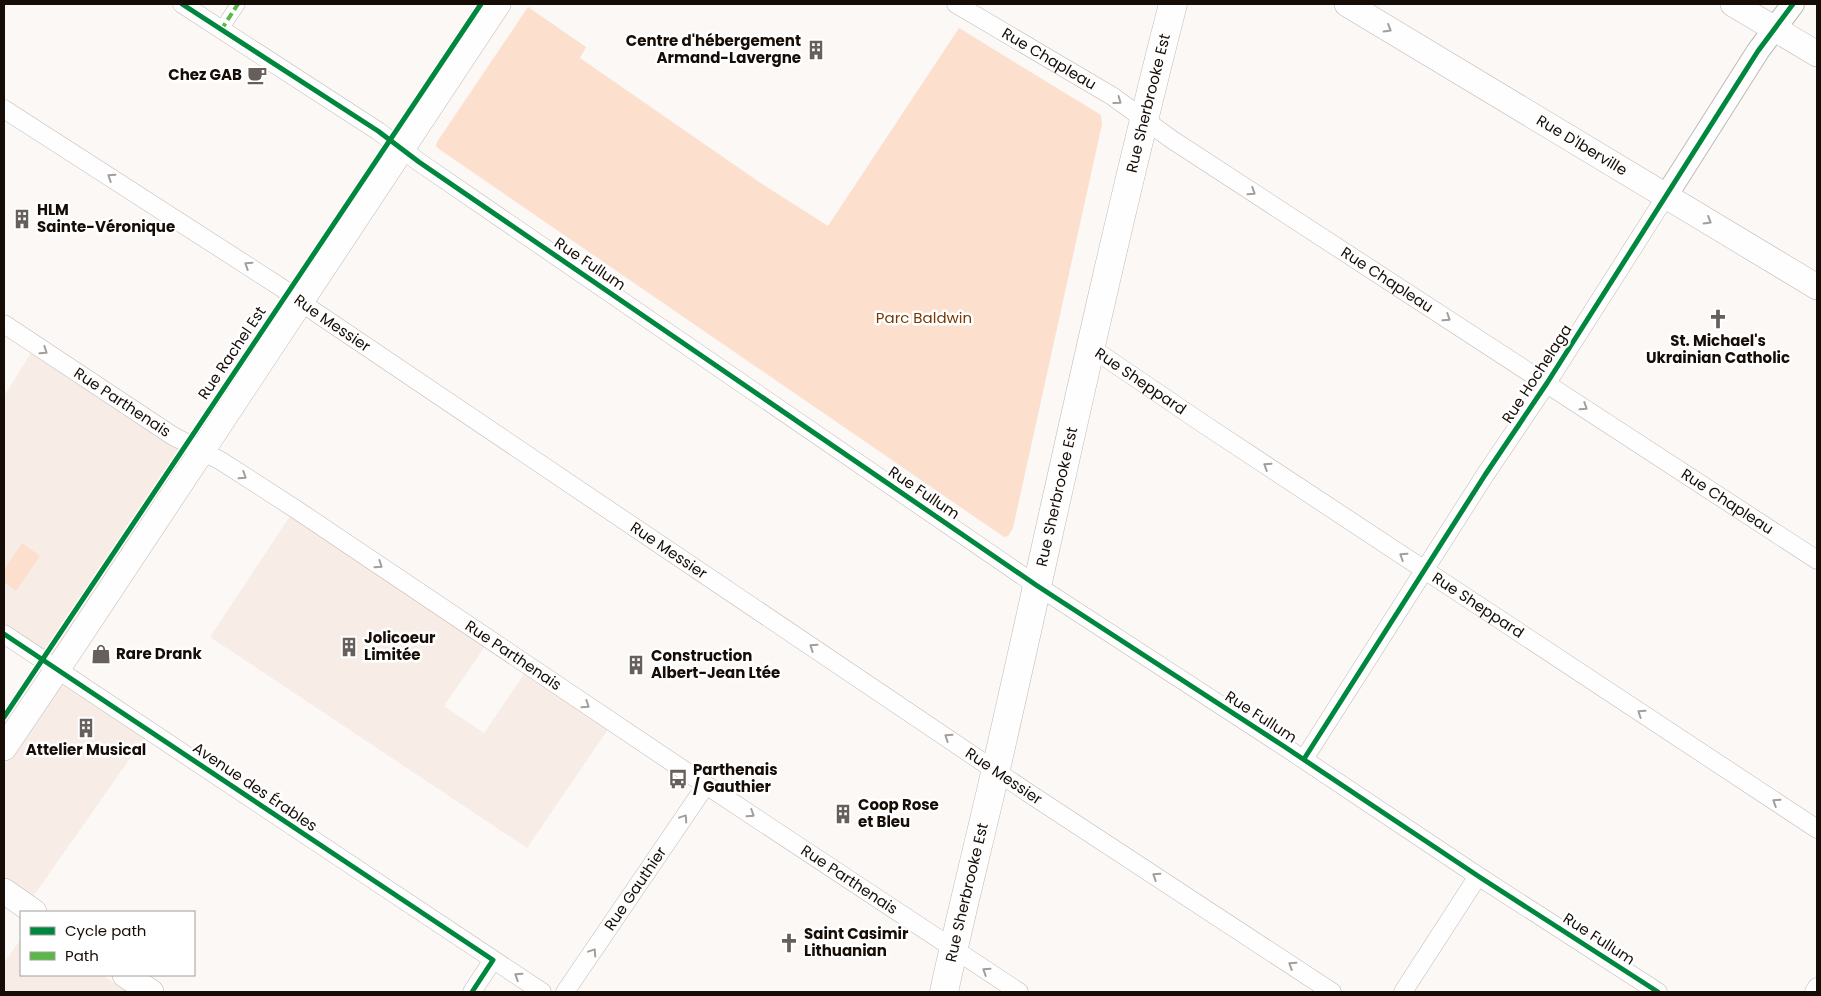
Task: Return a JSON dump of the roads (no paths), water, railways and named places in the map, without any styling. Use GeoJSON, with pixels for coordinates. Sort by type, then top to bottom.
{"type":"FeatureCollection","features":[{"type":"Feature","properties":{"kind":"main road","name":"Rue Rachel Est"},"geometry":{"type":"LineString","coordinates":[[4,748],[498,4]]}},
{"type":"Feature","properties":{"kind":"main road","name":"Rue Sherbrooke Est"},"geometry":{"type":"LineString","coordinates":[[944,992],[996,770],[1090,347],[1172,4]]}},
{"type":"Feature","properties":{"kind":"main road","name":"Rue D'Iberville"},"geometry":{"type":"LineString","coordinates":[[1346,4],[1817,287]]}},
{"type":"Feature","properties":{"kind":"main road"},"geometry":{"type":"LineString","coordinates":[[1733,4],[1817,54]]}},
{"type":"Feature","properties":{"kind":"main road"},"geometry":{"type":"LineString","coordinates":[[4,891],[33,911]]}},
{"type":"Feature","properties":{"kind":"main road"},"geometry":{"type":"LineString","coordinates":[[127,976],[151,992]]}},
{"type":"Feature","properties":{"kind":"street","name":"Rue Fullum"},"geometry":{"type":"LineString","coordinates":[[182,4],[378,131],[402,150],[1036,585],[1658,992]]}},
{"type":"Feature","properties":{"kind":"street"},"geometry":{"type":"LineString","coordinates":[[220,30],[238,4]]}},
{"type":"Feature","properties":{"kind":"street","name":"Rue Chapleau"},"geometry":{"type":"LineString","coordinates":[[956,4],[1112,96],[1171,139],[1817,560]]}},
{"type":"Feature","properties":{"kind":"street","name":"Rue Hochelaga"},"geometry":{"type":"LineString","coordinates":[[1304,760],[1758,51],[1793,4]]}},
{"type":"Feature","properties":{"kind":"street","name":"Rue Messier"},"geometry":{"type":"LineString","coordinates":[[4,108],[282,288],[300,302],[996,770],[1332,992]]}},
{"type":"Feature","properties":{"kind":"street","name":"Rue Parthenais"},"geometry":{"type":"LineString","coordinates":[[4,324],[173,436],[220,461],[297,510],[706,785],[921,926],[953,950],[1019,992]]}},
{"type":"Feature","properties":{"kind":"street","name":"Rue Sheppard"},"geometry":{"type":"LineString","coordinates":[[1090,347],[1817,829]]}},
{"type":"Feature","properties":{"kind":"street","name":"Avenue des Érables"},"geometry":{"type":"LineString","coordinates":[[4,634],[542,992]]}},
{"type":"Feature","properties":{"kind":"street","name":"Rue Gauthier"},"geometry":{"type":"LineString","coordinates":[[565,992],[706,785]]}},
{"type":"Feature","properties":{"kind":"street"},"geometry":{"type":"LineString","coordinates":[[1404,992],[1478,876]]}},
{"type":"Feature","properties":{"kind":"street"},"geometry":{"type":"LineString","coordinates":[[472,992],[493,960]]}},
{"type":"Feature","properties":{"kind":"street"},"geometry":{"type":"LineString","coordinates":[[1814,992],[1817,987]]}},
{"type":"Feature","properties":{"kind":"place","name":"Centre d'hébergement Armand-Lavergne"},"geometry":{"type":"Point","coordinates":[816,50]}},
{"type":"Feature","properties":{"kind":"place","name":"Chez GAB"},"geometry":{"type":"Point","coordinates":[257,75]}},
{"type":"Feature","properties":{"kind":"place","name":"HLM Sainte-Véronique"},"geometry":{"type":"Point","coordinates":[22,219]}},
{"type":"Feature","properties":{"kind":"place","name":"St. Michael's Ukrainian Catholic"},"geometry":{"type":"Point","coordinates":[1718,319]}},
{"type":"Feature","properties":{"kind":"place","name":"Jolicoeur Limitée"},"geometry":{"type":"Point","coordinates":[349,647]}},
{"type":"Feature","properties":{"kind":"place","name":"Rare Drank"},"geometry":{"type":"Point","coordinates":[101,654]}},
{"type":"Feature","properties":{"kind":"place","name":"Construction Albert-Jean Ltée"},"geometry":{"type":"Point","coordinates":[636,665]}},
{"type":"Feature","properties":{"kind":"place","name":"Attelier Musical"},"geometry":{"type":"Point","coordinates":[86,728]}},
{"type":"Feature","properties":{"kind":"place","name":"Parthenais / Gauthier"},"geometry":{"type":"Point","coordinates":[678,779]}},
{"type":"Feature","properties":{"kind":"place","name":"Coop Rose et Bleu"},"geometry":{"type":"Point","coordinates":[843,814]}},
{"type":"Feature","properties":{"kind":"place","name":"Saint Casimir Lithuanian"},"geometry":{"type":"Point","coordinates":[789,943]}},
{"type":"Feature","properties":{"kind":"park label","name":"Parc Baldwin"},"geometry":{"type":"Point","coordinates":[924,318]}}]}
